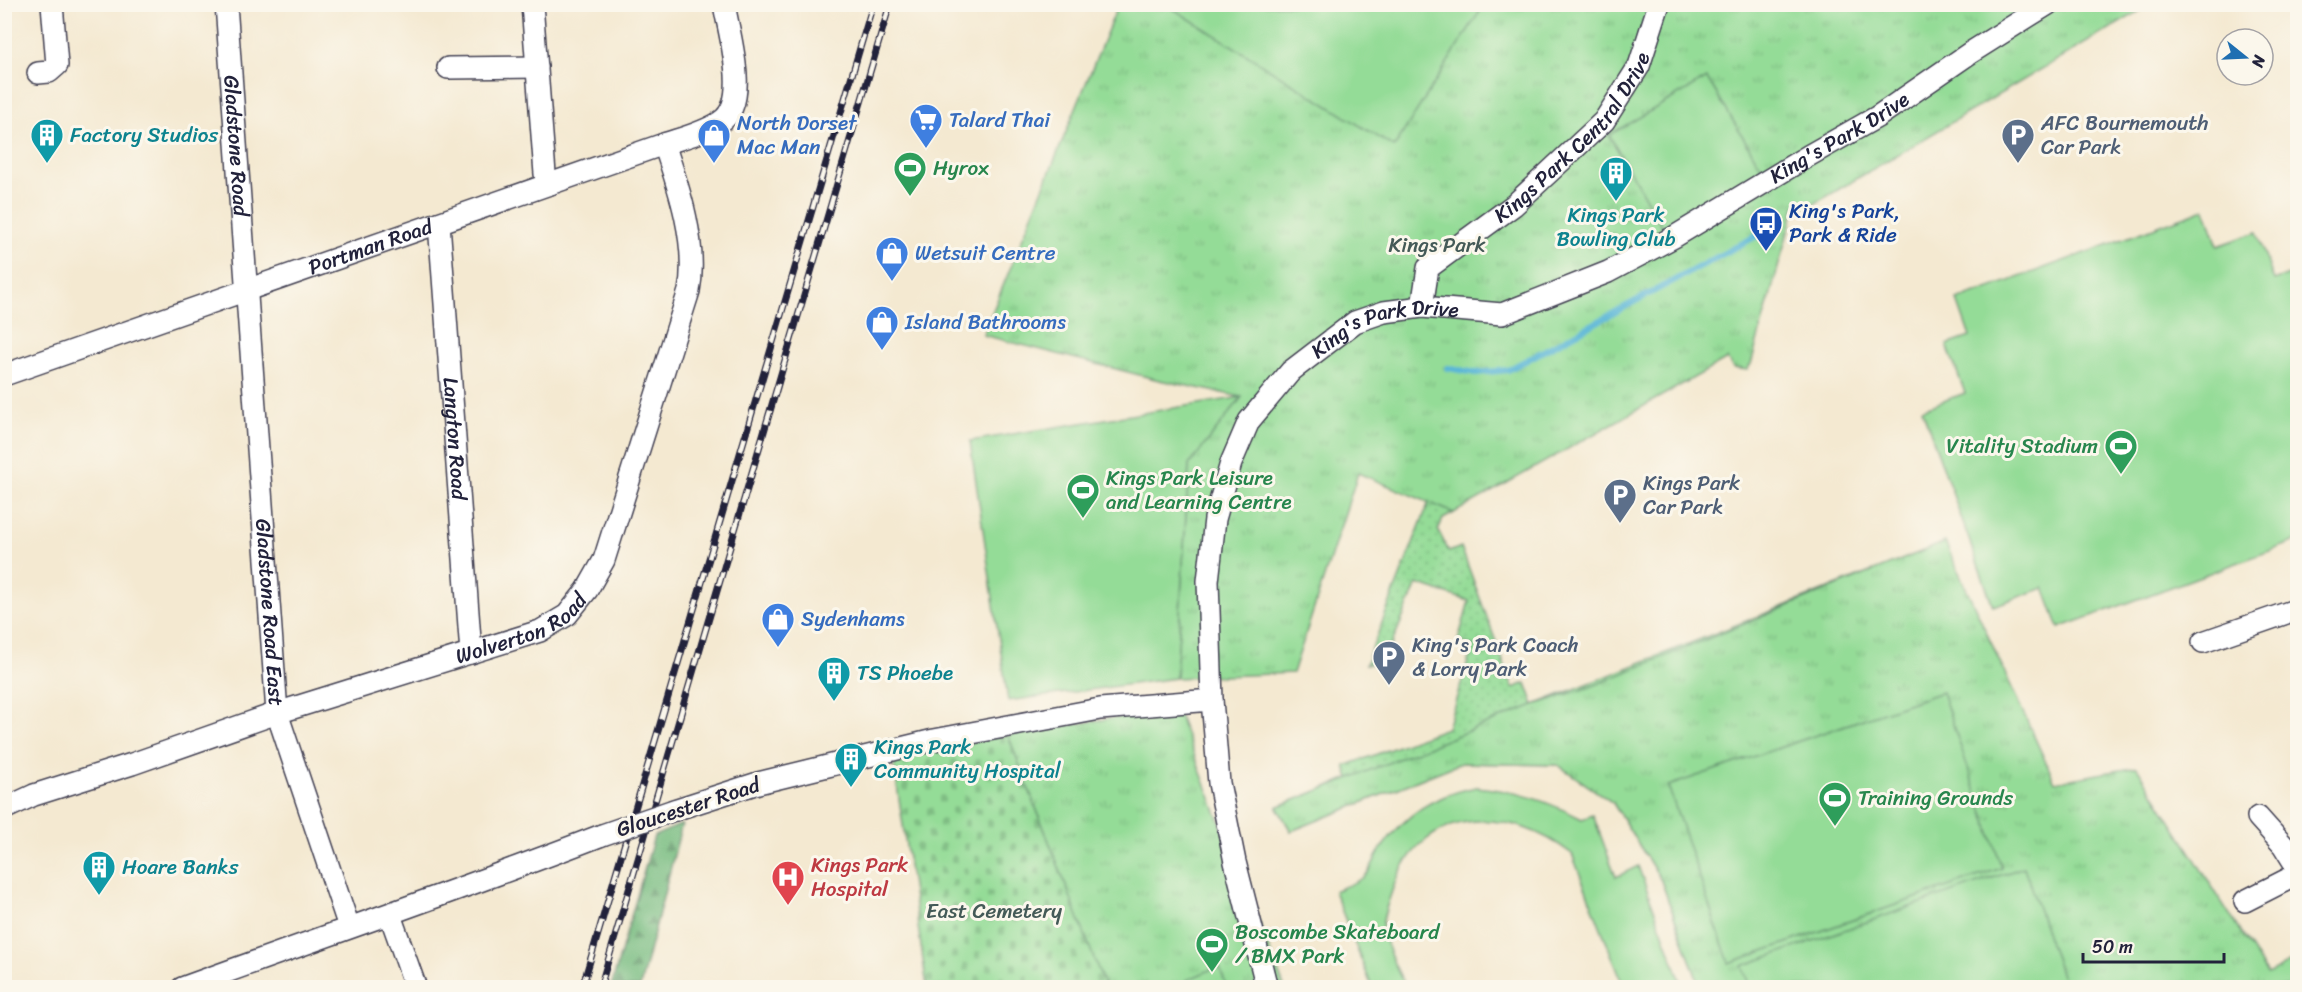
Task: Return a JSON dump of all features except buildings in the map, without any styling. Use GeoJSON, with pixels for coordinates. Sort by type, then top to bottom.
{"type":"FeatureCollection","features":[{"type":"Feature","properties":{"kind":"street"},"geometry":{"type":"LineString","coordinates":[[38,73],[49,72],[57,65],[52,4]]}},
{"type":"Feature","properties":{"kind":"street","name":"Gladstone Road"},"geometry":{"type":"LineString","coordinates":[[226,4],[248,289]]}},
{"type":"Feature","properties":{"kind":"street"},"geometry":{"type":"LineString","coordinates":[[532,4],[545,174],[549,184]]}},
{"type":"Feature","properties":{"kind":"street","name":"Portman Road"},"geometry":{"type":"LineString","coordinates":[[4,375],[721,122],[731,111],[737,98],[737,83],[724,4]]}},
{"type":"Feature","properties":{"kind":"street","name":"Kings Park Central Drive"},"geometry":{"type":"LineString","coordinates":[[1422,307],[1428,268],[1514,205],[1604,121],[1639,66],[1659,4]]}},
{"type":"Feature","properties":{"kind":"street","name":"King's Park Drive"},"geometry":{"type":"LineString","coordinates":[[1267,987],[1235,862],[1219,783],[1212,700],[1208,580],[1215,519],[1231,463],[1249,421],[1291,371],[1355,322],[1384,312],[1422,307],[1502,314],[1608,272],[1674,237],[1877,117],[1970,53],[2048,4]]}},
{"type":"Feature","properties":{"kind":"street"},"geometry":{"type":"LineString","coordinates":[[448,68],[537,67]]}},
{"type":"Feature","properties":{"kind":"street","name":"Wolverton Road"},"geometry":{"type":"LineString","coordinates":[[4,809],[34,795],[132,764],[277,713],[540,631],[567,615],[587,590],[604,560],[685,302],[692,273],[679,188],[664,144]]}},
{"type":"Feature","properties":{"kind":"street","name":"Langton Road"},"geometry":{"type":"LineString","coordinates":[[439,223],[471,653]]}},
{"type":"Feature","properties":{"kind":"street","name":"Gladstone Road East"},"geometry":{"type":"LineString","coordinates":[[248,289],[277,713],[349,927]]}},
{"type":"Feature","properties":{"kind":"street"},"geometry":{"type":"LineString","coordinates":[[2203,642],[2298,609]]}},
{"type":"Feature","properties":{"kind":"street","name":"Gloucester Road"},"geometry":{"type":"LineString","coordinates":[[182,987],[349,927],[390,915],[674,810],[758,783],[934,740],[1100,709],[1212,700]]}},
{"type":"Feature","properties":{"kind":"street"},"geometry":{"type":"LineString","coordinates":[[2258,817],[2283,845],[2298,869]]}},
{"type":"Feature","properties":{"kind":"street"},"geometry":{"type":"LineString","coordinates":[[2245,901],[2298,874]]}},
{"type":"Feature","properties":{"kind":"street"},"geometry":{"type":"LineString","coordinates":[[390,915],[416,987]]}},
{"type":"Feature","properties":{"kind":"green space","name":"Kings Park"},"geometry":{"type":"Polygon","coordinates":[[[1118,5],[2150,5],[1809,207],[1795,207],[1751,364],[1747,370],[1733,368],[1727,359],[1454,513],[1358,473],[1293,673],[1176,678],[1189,464],[1241,397],[1159,380],[983,335],[1118,5]]]}},
{"type":"Feature","properties":{"kind":"green space"},"geometry":{"type":"Polygon","coordinates":[[[1167,5],[1484,5],[1394,147],[1167,5]]]}},
{"type":"Feature","properties":{"kind":"green space"},"geometry":{"type":"Polygon","coordinates":[[[1707,78],[1763,170],[1664,230],[1609,135],[1707,78]]]}},
{"type":"Feature","properties":{"kind":"green space","name":"Vitality Stadium"},"geometry":{"type":"Polygon","coordinates":[[[2205,209],[2218,246],[2257,232],[2274,281],[2297,272],[2297,541],[2059,628],[2044,588],[1993,606],[1922,409],[1965,393],[1947,345],[1970,337],[1957,300],[2205,209]]]}},
{"type":"Feature","properties":{"kind":"green space","name":"Kings Park Leisure and Learning Centre"},"geometry":{"type":"Polygon","coordinates":[[[1242,397],[1189,465],[1176,678],[1008,701],[970,441],[1242,397]]]}},
{"type":"Feature","properties":{"kind":"green space"},"geometry":{"type":"Polygon","coordinates":[[[1429,502],[1454,513],[1443,519],[1438,530],[1449,552],[1461,547],[1513,688],[1526,683],[1534,705],[1870,572],[1700,987],[1661,880],[1613,803],[1558,765],[1461,763],[1291,831],[1277,807],[1349,778],[1345,766],[1447,728],[1473,646],[1458,641],[1469,601],[1417,584],[1384,662],[1366,664],[1429,502]]]}},
{"type":"Feature","properties":{"kind":"green space"},"geometry":{"type":"Polygon","coordinates":[[[1945,542],[2055,782],[2137,767],[2267,974],[2297,959],[2297,987],[1700,987],[1661,880],[1613,803],[1558,765],[1461,763],[1291,831],[1277,807],[1534,705],[1590,687],[1945,542]]]}},
{"type":"Feature","properties":{"kind":"green space","name":"Training Grounds"},"geometry":{"type":"Polygon","coordinates":[[[1942,692],[2002,868],[1729,963],[1668,786],[1942,692]]]}},
{"type":"Feature","properties":{"kind":"green space"},"geometry":{"type":"Polygon","coordinates":[[[1176,708],[1284,987],[1105,987],[1008,735],[1176,708]]]}},
{"type":"Feature","properties":{"kind":"green space","name":"East Cemetery"},"geometry":{"type":"Polygon","coordinates":[[[1008,735],[1106,987],[927,987],[893,758],[1008,735]]]}},
{"type":"Feature","properties":{"kind":"green space"},"geometry":{"type":"Polygon","coordinates":[[[1476,787],[1531,797],[1582,819],[1593,815],[1616,877],[1638,866],[1683,987],[1624,987],[1572,854],[1548,838],[1522,827],[1496,822],[1471,822],[1447,828],[1425,840],[1407,860],[1393,888],[1382,927],[1387,946],[1405,987],[1372,987],[1334,891],[1364,877],[1390,836],[1411,816],[1447,795],[1476,787]]]}},
{"type":"Feature","properties":{"kind":"green space"},"geometry":{"type":"Polygon","coordinates":[[[682,824],[640,987],[611,987],[654,836],[682,824]]]}},
{"type":"Feature","properties":{"kind":"green space"},"geometry":{"type":"Polygon","coordinates":[[[2024,867],[2065,987],[1750,987],[1742,966],[2024,867]]]}},
{"type":"Feature","properties":{"kind":"green space","name":"Boscombe Skateboard / BMX Park"},"geometry":{"type":"Polygon","coordinates":[[[1219,966],[1227,987],[1186,987],[1187,980],[1219,966]]]}},
{"type":"Feature","properties":{"kind":"waterway"},"geometry":{"type":"LineString","coordinates":[[1448,368],[1476,373],[1508,370],[1758,235]]}},
{"type":"Feature","properties":{"kind":"railway"},"geometry":{"type":"LineString","coordinates":[[582,988],[873,4]]}},
{"type":"Feature","properties":{"kind":"railway"},"geometry":{"type":"LineString","coordinates":[[600,988],[890,4]]}},
{"type":"Feature","properties":{"kind":"place","name":"Talard Thai"},"geometry":{"type":"Point","coordinates":[926,149]}},
{"type":"Feature","properties":{"kind":"place","name":"Factory Studios"},"geometry":{"type":"Point","coordinates":[47,164]}},
{"type":"Feature","properties":{"kind":"place","name":"North Dorset Mac Man"},"geometry":{"type":"Point","coordinates":[714,164]}},
{"type":"Feature","properties":{"kind":"place","name":"AFC Bournemouth Car Park"},"geometry":{"type":"Point","coordinates":[2018,164]}},
{"type":"Feature","properties":{"kind":"place","name":"Hyrox"},"geometry":{"type":"Point","coordinates":[910,197]}},
{"type":"Feature","properties":{"kind":"place","name":"Kings Park Bowling Club"},"geometry":{"type":"Point","coordinates":[1616,202]}},
{"type":"Feature","properties":{"kind":"place","name":"King's Park, Park & Ride"},"geometry":{"type":"Point","coordinates":[1766,252]}},
{"type":"Feature","properties":{"kind":"place","name":"Wetsuit Centre"},"geometry":{"type":"Point","coordinates":[892,282]}},
{"type":"Feature","properties":{"kind":"place","name":"Island Bathrooms"},"geometry":{"type":"Point","coordinates":[882,351]}},
{"type":"Feature","properties":{"kind":"place","name":"Vitality Stadium"},"geometry":{"type":"Point","coordinates":[2121,475]}},
{"type":"Feature","properties":{"kind":"place","name":"Kings Park Leisure and Learning Centre"},"geometry":{"type":"Point","coordinates":[1083,519]}},
{"type":"Feature","properties":{"kind":"place","name":"Kings Park Car Park"},"geometry":{"type":"Point","coordinates":[1620,524]}},
{"type":"Feature","properties":{"kind":"place","name":"Sydenhams"},"geometry":{"type":"Point","coordinates":[778,648]}},
{"type":"Feature","properties":{"kind":"place","name":"King's Park Coach & Lorry Park"},"geometry":{"type":"Point","coordinates":[1389,686]}},
{"type":"Feature","properties":{"kind":"place","name":"TS Phoebe"},"geometry":{"type":"Point","coordinates":[834,702]}},
{"type":"Feature","properties":{"kind":"place","name":"Kings Park Community Hospital"},"geometry":{"type":"Point","coordinates":[851,788]}},
{"type":"Feature","properties":{"kind":"place","name":"Training Grounds"},"geometry":{"type":"Point","coordinates":[1835,827]}},
{"type":"Feature","properties":{"kind":"place","name":"Hoare Banks"},"geometry":{"type":"Point","coordinates":[99,896]}},
{"type":"Feature","properties":{"kind":"place","name":"Kings Park Hospital"},"geometry":{"type":"Point","coordinates":[788,906]}},
{"type":"Feature","properties":{"kind":"place","name":"Boscombe Skateboard / BMX Park"},"geometry":{"type":"Point","coordinates":[1212,973]}}]}
